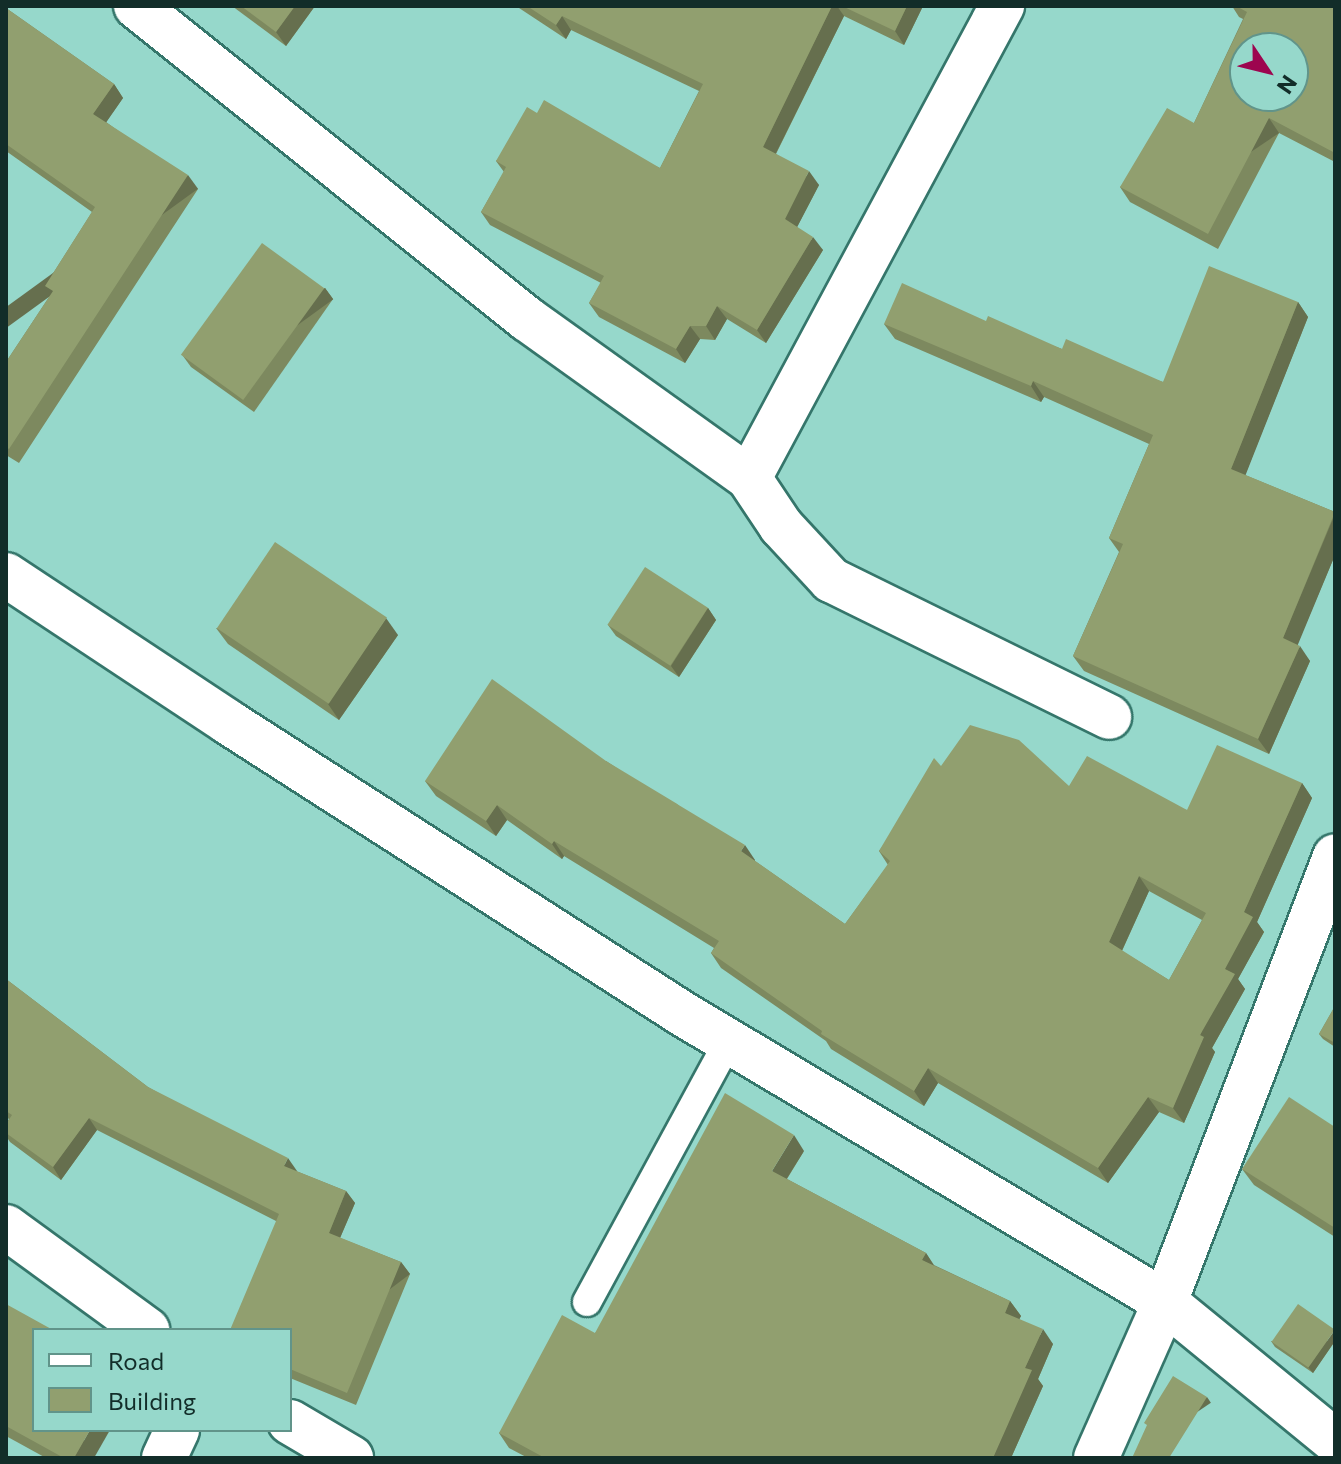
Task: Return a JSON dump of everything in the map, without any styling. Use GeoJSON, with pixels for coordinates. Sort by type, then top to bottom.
{"type":"FeatureCollection","features":[{"type":"Feature","properties":{"kind":"street"},"geometry":{"type":"LineString","coordinates":[[136,6],[527,319],[749,478],[781,526],[831,580],[1109,717]]}},
{"type":"Feature","properties":{"kind":"street"},"geometry":{"type":"LineString","coordinates":[[749,478],[1002,6]]}},
{"type":"Feature","properties":{"kind":"street"},"geometry":{"type":"LineString","coordinates":[[6,575],[228,722],[729,1041],[1165,1302],[1335,1441]]}},
{"type":"Feature","properties":{"kind":"street"},"geometry":{"type":"LineString","coordinates":[[1096,1458],[1165,1302],[1335,856]]}},
{"type":"Feature","properties":{"kind":"street"},"geometry":{"type":"LineString","coordinates":[[6,1227],[144,1328]]}},
{"type":"Feature","properties":{"kind":"street"},"geometry":{"type":"LineString","coordinates":[[292,1423],[351,1458]]}},
{"type":"Feature","properties":{"kind":"street"},"geometry":{"type":"LineString","coordinates":[[164,1458],[176,1432]]}},
{"type":"Feature","properties":{"kind":"lane"},"geometry":{"type":"LineString","coordinates":[[587,1302],[729,1041]]}},
{"type":"Feature","properties":{"kind":"building"},"geometry":{"type":"Polygon","coordinates":[[[241,6],[295,6],[276,32],[241,6]]]}},
{"type":"Feature","properties":{"kind":"building"},"geometry":{"type":"Polygon","coordinates":[[[527,6],[832,6],[763,147],[809,171],[785,219],[813,237],[757,330],[717,306],[706,326],[690,326],[676,349],[589,303],[604,276],[481,212],[506,167],[496,161],[527,107],[537,113],[544,100],[660,168],[703,84],[562,16],[556,25],[527,6]]]}},
{"type":"Feature","properties":{"kind":"building"},"geometry":{"type":"Polygon","coordinates":[[[842,6],[907,6],[895,31],[842,6]]]}},
{"type":"Feature","properties":{"kind":"building"},"geometry":{"type":"Polygon","coordinates":[[[1236,6],[1335,6],[1335,153],[1269,118],[1208,234],[1120,187],[1167,108],[1194,123],[1229,50],[1229,112],[1309,112],[1309,32],[1237,32],[1247,12],[1236,6]]]}},
{"type":"Feature","properties":{"kind":"building"},"geometry":{"type":"Polygon","coordinates":[[[6,8],[114,84],[93,114],[188,175],[9,449],[6,447],[6,362],[53,291],[45,286],[95,207],[6,144],[6,8]]]}},
{"type":"Feature","properties":{"kind":"building"},"geometry":{"type":"Polygon","coordinates":[[[262,243],[324,288],[243,400],[181,355],[262,243]]]}},
{"type":"Feature","properties":{"kind":"building"},"geometry":{"type":"Polygon","coordinates":[[[1209,266],[1298,302],[1231,469],[1335,512],[1283,638],[1300,646],[1258,739],[1073,656],[1123,544],[1109,538],[1153,435],[1033,381],[1031,386],[884,324],[902,283],[986,321],[988,316],[1062,349],[1066,339],[1163,382],[1209,266]]]}},
{"type":"Feature","properties":{"kind":"building"},"geometry":{"type":"Polygon","coordinates":[[[275,542],[387,617],[329,704],[217,628],[275,542]]]}},
{"type":"Feature","properties":{"kind":"building"},"geometry":{"type":"Polygon","coordinates":[[[645,567],[708,608],[670,666],[607,625],[645,567]]]}},
{"type":"Feature","properties":{"kind":"building"},"geometry":{"type":"Polygon","coordinates":[[[492,679],[606,761],[745,845],[741,851],[845,924],[890,861],[879,851],[934,758],[941,766],[970,725],[1019,740],[1069,786],[1087,756],[1187,810],[1217,745],[1302,783],[1244,912],[1253,917],[1225,969],[1235,974],[1200,1035],[1204,1037],[1173,1108],[1148,1097],[1098,1168],[928,1068],[914,1091],[821,1034],[822,1031],[711,953],[719,941],[554,841],[552,844],[497,805],[486,821],[425,781],[492,679]],[[1139,876],[1109,942],[1169,980],[1206,913],[1139,876]]]}},
{"type":"Feature","properties":{"kind":"building"},"geometry":{"type":"Polygon","coordinates":[[[6,979],[148,1087],[288,1158],[284,1166],[346,1191],[329,1233],[401,1262],[347,1393],[292,1370],[292,1328],[231,1328],[279,1214],[89,1118],[53,1167],[6,1133],[6,1124],[12,1115],[6,1111],[6,979]]]}},
{"type":"Feature","properties":{"kind":"building"},"geometry":{"type":"Polygon","coordinates":[[[1335,1006],[1335,1043],[1319,1034],[1335,1006]]]}},
{"type":"Feature","properties":{"kind":"building"},"geometry":{"type":"Polygon","coordinates":[[[725,1093],[794,1135],[772,1171],[926,1253],[922,1260],[1010,1301],[1005,1313],[1043,1329],[1025,1368],[1032,1370],[993,1458],[545,1458],[499,1433],[562,1315],[595,1333],[725,1093]]]}},
{"type":"Feature","properties":{"kind":"building"},"geometry":{"type":"Polygon","coordinates":[[[1289,1097],[1335,1127],[1335,1228],[1242,1169],[1289,1097]]]}},
{"type":"Feature","properties":{"kind":"building"},"geometry":{"type":"Polygon","coordinates":[[[6,1304],[49,1328],[32,1328],[32,1432],[89,1432],[74,1458],[64,1458],[6,1426],[6,1304]]]}},
{"type":"Feature","properties":{"kind":"building"},"geometry":{"type":"Polygon","coordinates":[[[1298,1304],[1335,1330],[1308,1367],[1272,1342],[1298,1304]]]}},
{"type":"Feature","properties":{"kind":"building"},"geometry":{"type":"Polygon","coordinates":[[[1173,1376],[1207,1397],[1169,1458],[1132,1458],[1147,1425],[1144,1423],[1173,1376]]]}}]}
